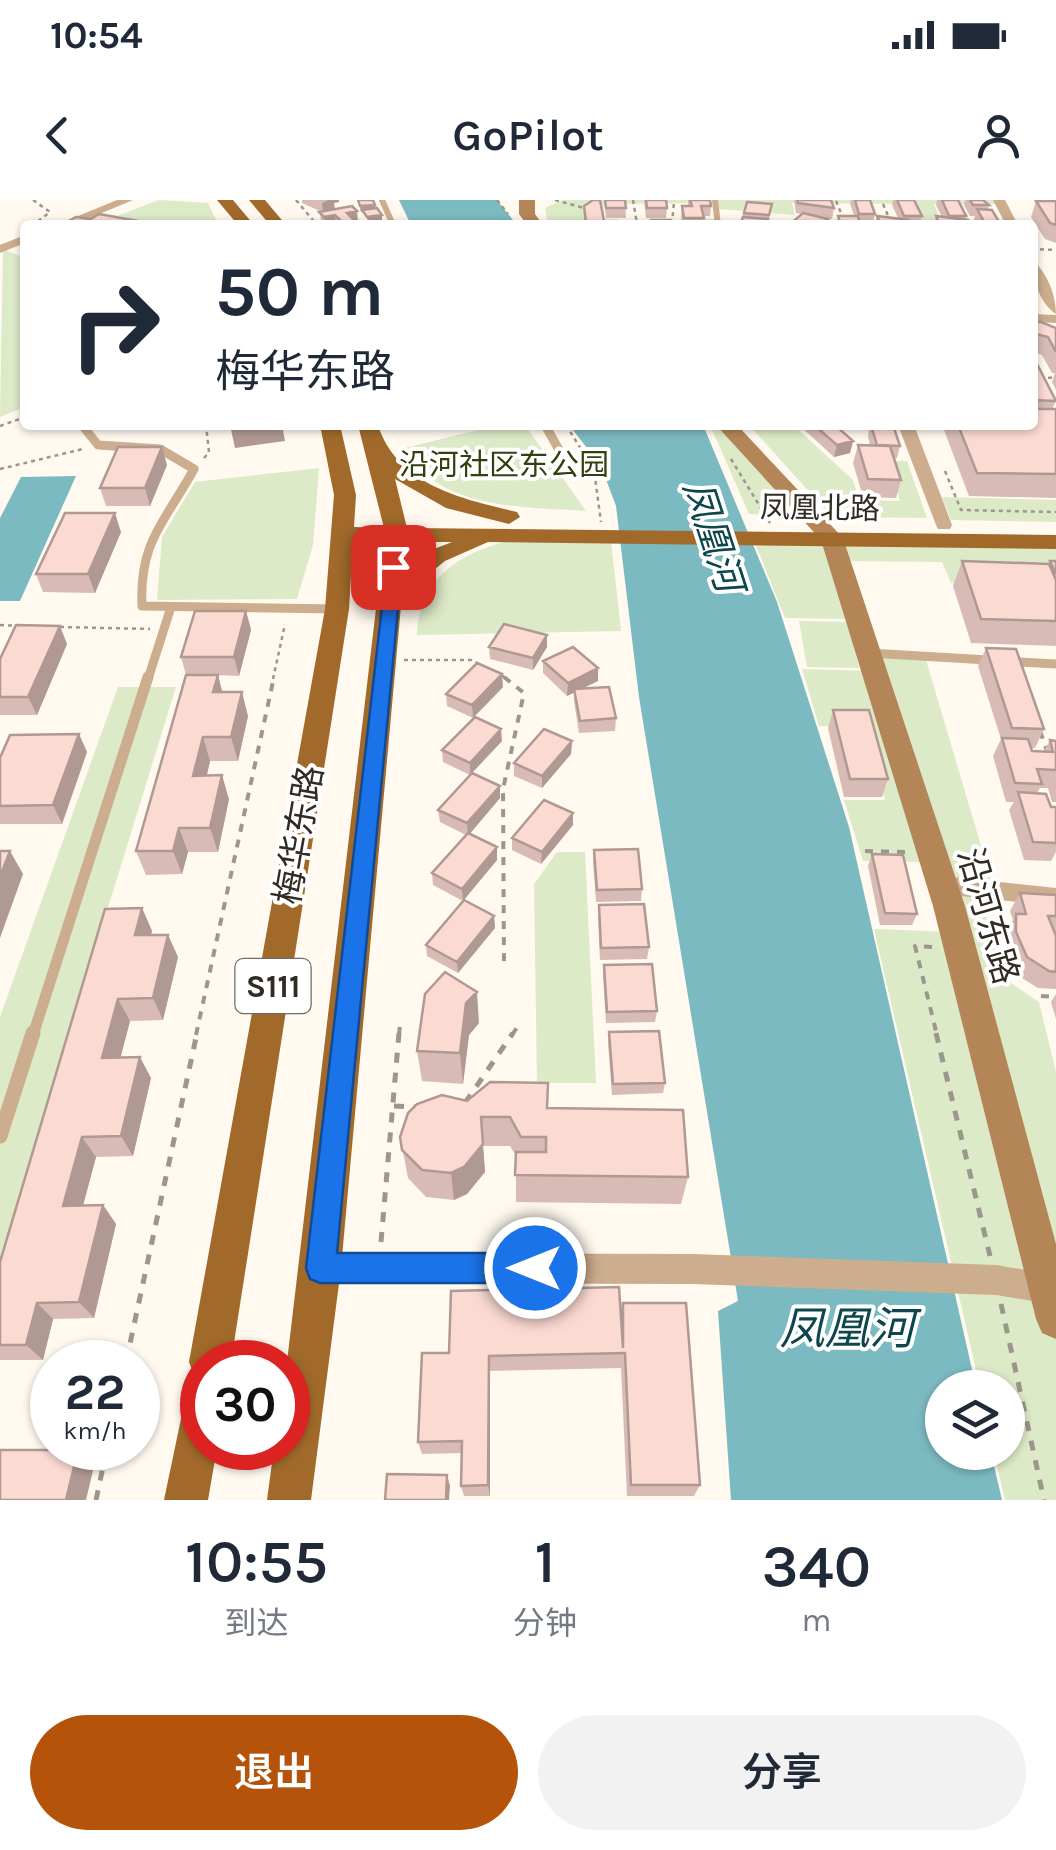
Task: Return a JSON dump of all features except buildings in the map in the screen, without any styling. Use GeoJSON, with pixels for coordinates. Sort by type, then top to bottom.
{"type":"FeatureCollection","features":[{"type":"Feature","properties":{"kind":"main road"},"geometry":{"type":"LineString","coordinates":[[225,200],[242,220]]}},
{"type":"Feature","properties":{"kind":"main road"},"geometry":{"type":"LineString","coordinates":[[257,200],[274,220]]}},
{"type":"Feature","properties":{"kind":"main road","name":"梅华东路"},"geometry":{"type":"LineString","coordinates":[[214,1340],[337,610],[344,524],[338,450],[332,430]]}},
{"type":"Feature","properties":{"kind":"main road","name":"梅华东路"},"geometry":{"type":"LineString","coordinates":[[289,1500],[320,1268],[396,524],[369,430]]}},
{"type":"Feature","properties":{"kind":"main road"},"geometry":{"type":"LineString","coordinates":[[376,454],[441,500],[504,526]]}},
{"type":"Feature","properties":{"kind":"main road","name":"凤凰北路"},"geometry":{"type":"LineString","coordinates":[[344,524],[1056,528]]}},
{"type":"Feature","properties":{"kind":"main road"},"geometry":{"type":"LineString","coordinates":[[387,595],[437,556],[504,526]]}},
{"type":"Feature","properties":{"kind":"main road","name":"凤凰北路"},"geometry":{"type":"LineString","coordinates":[[831,528],[1056,542]]}},
{"type":"Feature","properties":{"kind":"main road"},"geometry":{"type":"LineString","coordinates":[[186,1500],[191,1470]]}},
{"type":"Feature","properties":{"kind":"street"},"geometry":{"type":"LineString","coordinates":[[75,220],[127,200]]}},
{"type":"Feature","properties":{"kind":"street"},"geometry":{"type":"LineString","coordinates":[[1050,288],[1056,310]]}},
{"type":"Feature","properties":{"kind":"street","name":"沿河东路"},"geometry":{"type":"LineString","coordinates":[[731,430],[831,528]]}},
{"type":"Feature","properties":{"kind":"street","name":"沿河东路"},"geometry":{"type":"LineString","coordinates":[[748,430],[831,528],[942,885],[1053,1300]]}},
{"type":"Feature","properties":{"kind":"street"},"geometry":{"type":"LineString","coordinates":[[908,430],[944,525]]}},
{"type":"Feature","properties":{"kind":"street"},"geometry":{"type":"LineString","coordinates":[[942,885],[1056,896]]}},
{"type":"Feature","properties":{"kind":"street"},"geometry":{"type":"LineString","coordinates":[[320,1268],[692,1269],[996,1280],[1053,1300]]}},
{"type":"Feature","properties":{"kind":"lane"},"geometry":{"type":"LineString","coordinates":[[86,430],[98,445],[160,449],[194,469],[185,488],[154,525],[139,574],[142,606],[337,610]]}},
{"type":"Feature","properties":{"kind":"lane"},"geometry":{"type":"LineString","coordinates":[[548,430],[567,464]]}},
{"type":"Feature","properties":{"kind":"lane"},"geometry":{"type":"LineString","coordinates":[[0,1136],[170,607]]}},
{"type":"Feature","properties":{"kind":"lane"},"geometry":{"type":"LineString","coordinates":[[869,653],[1056,664]]}},
{"type":"Feature","properties":{"kind":"path"},"geometry":{"type":"LineString","coordinates":[[33,200],[50,212],[40,220]]}},
{"type":"Feature","properties":{"kind":"path"},"geometry":{"type":"LineString","coordinates":[[296,200],[314,220]]}},
{"type":"Feature","properties":{"kind":"path"},"geometry":{"type":"LineString","coordinates":[[555,200],[586,208]]}},
{"type":"Feature","properties":{"kind":"path"},"geometry":{"type":"LineString","coordinates":[[883,204],[890,220]]}},
{"type":"Feature","properties":{"kind":"path"},"geometry":{"type":"LineString","coordinates":[[962,206],[969,220]]}},
{"type":"Feature","properties":{"kind":"path"},"geometry":{"type":"LineString","coordinates":[[194,469],[210,452],[207,430]]}},
{"type":"Feature","properties":{"kind":"path"},"geometry":{"type":"LineString","coordinates":[[569,430],[596,475],[608,527]]}},
{"type":"Feature","properties":{"kind":"path"},"geometry":{"type":"LineString","coordinates":[[0,468],[98,445]]}},
{"type":"Feature","properties":{"kind":"path"},"geometry":{"type":"LineString","coordinates":[[726,452],[761,528]]}},
{"type":"Feature","properties":{"kind":"path"},"geometry":{"type":"LineString","coordinates":[[940,459],[961,510],[1056,512]]}},
{"type":"Feature","properties":{"kind":"path"},"geometry":{"type":"LineString","coordinates":[[131,1340],[288,609]]}},
{"type":"Feature","properties":{"kind":"path"},"geometry":{"type":"LineString","coordinates":[[0,625],[36,626]]}},
{"type":"Feature","properties":{"kind":"path"},"geometry":{"type":"LineString","coordinates":[[54,627],[164,630]]}},
{"type":"Feature","properties":{"kind":"path"},"geometry":{"type":"LineString","coordinates":[[383,660],[470,660],[506,677],[524,693],[504,788],[504,967]]}},
{"type":"Feature","properties":{"kind":"path"},"geometry":{"type":"LineString","coordinates":[[1035,715],[1047,751],[1056,751]]}},
{"type":"Feature","properties":{"kind":"path"},"geometry":{"type":"LineString","coordinates":[[865,851],[932,853]]}},
{"type":"Feature","properties":{"kind":"path"},"geometry":{"type":"LineString","coordinates":[[960,948],[915,946],[996,1280],[1044,1500]]}},
{"type":"Feature","properties":{"kind":"path"},"geometry":{"type":"LineString","coordinates":[[1041,996],[1056,996]]}},
{"type":"Feature","properties":{"kind":"path"},"geometry":{"type":"LineString","coordinates":[[379,1267],[400,1025]]}},
{"type":"Feature","properties":{"kind":"path"},"geometry":{"type":"LineString","coordinates":[[462,1109],[518,1026]]}},
{"type":"Feature","properties":{"kind":"path"},"geometry":{"type":"LineString","coordinates":[[394,1106],[428,1107]]}},
{"type":"Feature","properties":{"kind":"path"},"geometry":{"type":"LineString","coordinates":[[96,1500],[103,1470]]}},
{"type":"Feature","properties":{"kind":"green space"},"geometry":{"type":"Polygon","coordinates":[[[159,200],[208,203],[216,220],[117,220],[112,218],[159,200]]]}},
{"type":"Feature","properties":{"kind":"green space"},"geometry":{"type":"Polygon","coordinates":[[[563,200],[708,200],[603,204],[604,215],[591,215],[586,220],[547,220],[545,208],[563,200]]]}},
{"type":"Feature","properties":{"kind":"green space"},"geometry":{"type":"Polygon","coordinates":[[[717,200],[997,200],[999,204],[934,204],[941,220],[918,220],[910,204],[792,203],[795,215],[718,209],[717,200]]]}},
{"type":"Feature","properties":{"kind":"green space"},"geometry":{"type":"Polygon","coordinates":[[[3,249],[20,256],[20,409],[0,417],[3,249]]]}},
{"type":"Feature","properties":{"kind":"green space","name":"沿河社区东公园"},"geometry":{"type":"Polygon","coordinates":[[[478,430],[529,430],[586,511],[511,506],[460,494],[419,468],[405,448],[478,430]]]}},
{"type":"Feature","properties":{"kind":"green space"},"geometry":{"type":"Polygon","coordinates":[[[712,430],[736,430],[814,516],[749,514],[712,430]]]}},
{"type":"Feature","properties":{"kind":"green space"},"geometry":{"type":"Polygon","coordinates":[[[754,430],[798,430],[853,480],[859,500],[900,501],[889,461],[907,461],[927,518],[832,517],[754,430]]]}},
{"type":"Feature","properties":{"kind":"green space"},"geometry":{"type":"Polygon","coordinates":[[[319,468],[313,545],[297,599],[157,600],[162,537],[195,482],[319,468]]]}},
{"type":"Feature","properties":{"kind":"green space"},"geometry":{"type":"Polygon","coordinates":[[[942,497],[1056,500],[1056,522],[951,520],[942,497]]]}},
{"type":"Feature","properties":{"kind":"green space"},"geometry":{"type":"Polygon","coordinates":[[[753,538],[830,540],[853,619],[785,618],[753,538]]]}},
{"type":"Feature","properties":{"kind":"green space"},"geometry":{"type":"Polygon","coordinates":[[[509,540],[611,541],[621,631],[417,635],[425,598],[445,571],[474,553],[509,540]]]}},
{"type":"Feature","properties":{"kind":"green space"},"geometry":{"type":"Polygon","coordinates":[[[839,540],[1056,544],[1056,572],[1035,572],[1040,586],[951,583],[942,562],[844,561],[839,540]]]}},
{"type":"Feature","properties":{"kind":"green space"},"geometry":{"type":"Polygon","coordinates":[[[799,621],[848,622],[859,668],[807,667],[799,621]]]}},
{"type":"Feature","properties":{"kind":"green space"},"geometry":{"type":"Polygon","coordinates":[[[874,656],[926,660],[993,886],[949,881],[874,656]]]}},
{"type":"Feature","properties":{"kind":"green space"},"geometry":{"type":"Polygon","coordinates":[[[802,669],[870,671],[927,862],[863,861],[844,800],[885,800],[865,726],[819,726],[802,669]]]}},
{"type":"Feature","properties":{"kind":"green space"},"geometry":{"type":"Polygon","coordinates":[[[118,687],[176,687],[0,1258],[0,1017],[118,687]]]}},
{"type":"Feature","properties":{"kind":"green space"},"geometry":{"type":"Polygon","coordinates":[[[557,852],[585,852],[596,1083],[537,1083],[534,884],[557,852]]]}},
{"type":"Feature","properties":{"kind":"green space"},"geometry":{"type":"Polygon","coordinates":[[[951,891],[978,894],[1011,983],[1039,1002],[1056,1072],[1056,1281],[951,891]]]}},
{"type":"Feature","properties":{"kind":"green space"},"geometry":{"type":"Polygon","coordinates":[[[874,929],[953,932],[1056,1334],[1056,1500],[1005,1500],[998,1470],[1025,1470],[1025,1370],[976,1370],[874,929]]]}},
{"type":"Feature","properties":{"kind":"water"},"geometry":{"type":"Polygon","coordinates":[[[399,200],[497,200],[513,220],[409,220],[399,200]]]}},
{"type":"Feature","properties":{"kind":"water","name":"凤凰河"},"geometry":{"type":"Polygon","coordinates":[[[573,430],[705,430],[777,602],[849,827],[972,1370],[925,1370],[925,1470],[995,1470],[1002,1500],[731,1500],[718,1311],[738,1301],[639,697],[616,506],[601,466],[573,430]]]}},
{"type":"Feature","properties":{"kind":"water"},"geometry":{"type":"Polygon","coordinates":[[[76,476],[20,601],[0,601],[0,518],[21,477],[76,476]]]}},
{"type":"Feature","properties":{"kind":"route"},"geometry":{"type":"LineString","coordinates":[[393,567],[387,595],[320,1268],[535,1268]]}}]}
